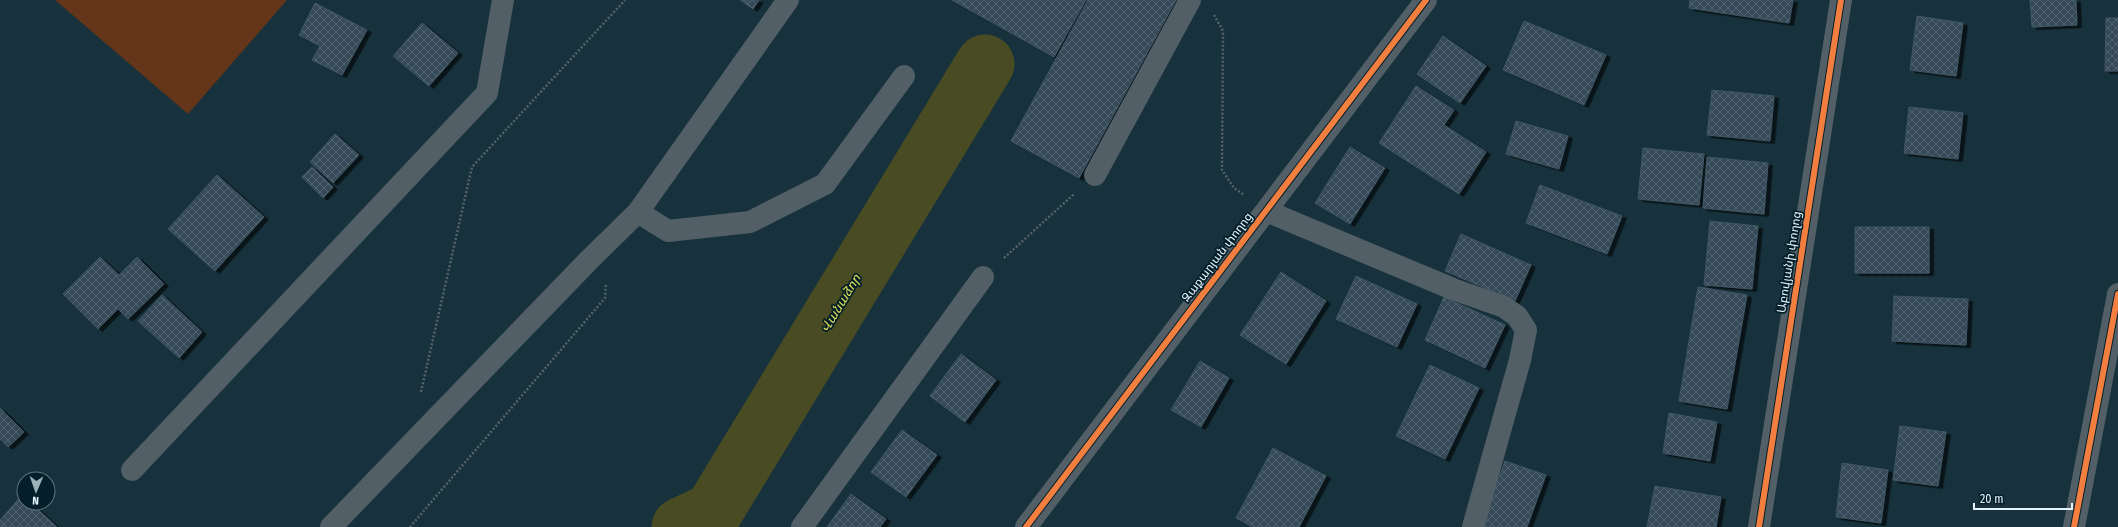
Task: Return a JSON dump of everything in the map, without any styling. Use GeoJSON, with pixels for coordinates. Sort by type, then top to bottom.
{"type":"FeatureCollection","features":[{"type":"Feature","properties":{"kind":"street"},"geometry":{"type":"LineString","coordinates":[[132,470],[487,93],[503,0]]}},
{"type":"Feature","properties":{"kind":"street"},"geometry":{"type":"LineString","coordinates":[[331,527],[589,260],[638,212],[788,0]]}},
{"type":"Feature","properties":{"kind":"street"},"geometry":{"type":"LineString","coordinates":[[1095,175],[1190,0]]}},
{"type":"Feature","properties":{"kind":"street","name":"Զաքարյան փողոց"},"geometry":{"type":"LineString","coordinates":[[1026,527],[1426,0]]}},
{"type":"Feature","properties":{"kind":"street","name":"Աբովյանի փողոց"},"geometry":{"type":"LineString","coordinates":[[1759,527],[1840,0]]}},
{"type":"Feature","properties":{"kind":"street"},"geometry":{"type":"LineString","coordinates":[[638,212],[668,231],[750,222],[825,184],[904,76]]}},
{"type":"Feature","properties":{"kind":"street"},"geometry":{"type":"LineString","coordinates":[[1266,211],[1453,289],[1504,307],[1517,316],[1526,330],[1520,360],[1473,527]]}},
{"type":"Feature","properties":{"kind":"street"},"geometry":{"type":"LineString","coordinates":[[802,527],[983,277]]}},
{"type":"Feature","properties":{"kind":"street"},"geometry":{"type":"LineString","coordinates":[[2074,527],[2118,294]]}},
{"type":"Feature","properties":{"kind":"path"},"geometry":{"type":"LineString","coordinates":[[420,399],[472,167],[625,0]]}},
{"type":"Feature","properties":{"kind":"path"},"geometry":{"type":"LineString","coordinates":[[1213,12],[1223,31],[1222,170],[1234,188],[1266,211]]}},
{"type":"Feature","properties":{"kind":"path"},"geometry":{"type":"LineString","coordinates":[[983,277],[1095,175]]}},
{"type":"Feature","properties":{"kind":"path"},"geometry":{"type":"LineString","coordinates":[[410,527],[605,298],[607,275],[589,260]]}},
{"type":"Feature","properties":{"kind":"shaded area"},"geometry":{"type":"Polygon","coordinates":[[[55,0],[287,0],[188,114],[55,0]]]}},
{"type":"Feature","properties":{"kind":"building"},"geometry":{"type":"Polygon","coordinates":[[[740,0],[759,0],[753,9],[740,0]]]}},
{"type":"Feature","properties":{"kind":"building"},"geometry":{"type":"Polygon","coordinates":[[[952,0],[1086,0],[1054,57],[952,0]]]}},
{"type":"Feature","properties":{"kind":"building"},"geometry":{"type":"Polygon","coordinates":[[[1088,0],[1176,0],[1079,178],[1011,141],[1088,0]]]}},
{"type":"Feature","properties":{"kind":"building"},"geometry":{"type":"Polygon","coordinates":[[[1690,0],[1793,0],[1789,23],[1689,8],[1690,0]]]}},
{"type":"Feature","properties":{"kind":"building"},"geometry":{"type":"Polygon","coordinates":[[[2030,0],[2076,0],[2077,25],[2032,27],[2030,0]]]}},
{"type":"Feature","properties":{"kind":"building"},"geometry":{"type":"Polygon","coordinates":[[[315,3],[367,30],[342,75],[312,60],[320,46],[299,35],[315,3]]]}},
{"type":"Feature","properties":{"kind":"building"},"geometry":{"type":"Polygon","coordinates":[[[1917,16],[1963,23],[1956,76],[1910,70],[1917,16]]]}},
{"type":"Feature","properties":{"kind":"building"},"geometry":{"type":"Polygon","coordinates":[[[2106,18],[2118,18],[2118,71],[2105,71],[2106,18]]]}},
{"type":"Feature","properties":{"kind":"building"},"geometry":{"type":"Polygon","coordinates":[[[1524,21],[1606,55],[1584,105],[1503,70],[1524,21]]]}},
{"type":"Feature","properties":{"kind":"building"},"geometry":{"type":"Polygon","coordinates":[[[422,23],[458,53],[429,86],[393,56],[422,23]]]}},
{"type":"Feature","properties":{"kind":"building"},"geometry":{"type":"Polygon","coordinates":[[[1443,36],[1486,66],[1460,103],[1417,74],[1443,36]]]}},
{"type":"Feature","properties":{"kind":"building"},"geometry":{"type":"Polygon","coordinates":[[[1416,86],[1454,110],[1444,125],[1486,152],[1459,194],[1379,143],[1416,86]]]}},
{"type":"Feature","properties":{"kind":"building"},"geometry":{"type":"Polygon","coordinates":[[[1712,90],[1774,96],[1770,141],[1707,135],[1712,90]]]}},
{"type":"Feature","properties":{"kind":"building"},"geometry":{"type":"Polygon","coordinates":[[[1909,107],[1963,113],[1958,159],[1904,153],[1909,107]]]}},
{"type":"Feature","properties":{"kind":"building"},"geometry":{"type":"Polygon","coordinates":[[[1516,121],[1568,136],[1559,169],[1506,154],[1516,121]]]}},
{"type":"Feature","properties":{"kind":"building"},"geometry":{"type":"Polygon","coordinates":[[[335,134],[359,155],[333,183],[310,162],[335,134]]]}},
{"type":"Feature","properties":{"kind":"building"},"geometry":{"type":"Polygon","coordinates":[[[1350,147],[1385,168],[1350,224],[1315,203],[1350,147]]]}},
{"type":"Feature","properties":{"kind":"building"},"geometry":{"type":"Polygon","coordinates":[[[1643,148],[1704,154],[1699,205],[1638,199],[1643,148]]]}},
{"type":"Feature","properties":{"kind":"building"},"geometry":{"type":"Polygon","coordinates":[[[1707,157],[1768,163],[1764,214],[1703,208],[1707,157]]]}},
{"type":"Feature","properties":{"kind":"building"},"geometry":{"type":"Polygon","coordinates":[[[312,167],[333,187],[323,198],[302,177],[312,167]]]}},
{"type":"Feature","properties":{"kind":"building"},"geometry":{"type":"Polygon","coordinates":[[[217,175],[264,217],[215,271],[168,229],[217,175]]]}},
{"type":"Feature","properties":{"kind":"building"},"geometry":{"type":"Polygon","coordinates":[[[1540,185],[1622,216],[1607,254],[1526,223],[1540,185]]]}},
{"type":"Feature","properties":{"kind":"building"},"geometry":{"type":"Polygon","coordinates":[[[1710,221],[1758,226],[1752,289],[1704,285],[1710,221]]]}},
{"type":"Feature","properties":{"kind":"building"},"geometry":{"type":"Polygon","coordinates":[[[1855,227],[1929,227],[1929,273],[1855,273],[1855,227]]]}},
{"type":"Feature","properties":{"kind":"building"},"geometry":{"type":"Polygon","coordinates":[[[1461,234],[1531,265],[1515,301],[1445,271],[1461,234]]]}},
{"type":"Feature","properties":{"kind":"building"},"geometry":{"type":"Polygon","coordinates":[[[100,257],[119,275],[137,257],[164,284],[128,319],[118,309],[98,329],[63,294],[100,257]]]}},
{"type":"Feature","properties":{"kind":"building"},"geometry":{"type":"Polygon","coordinates":[[[1281,272],[1326,301],[1286,364],[1240,335],[1281,272]]]}},
{"type":"Feature","properties":{"kind":"building"},"geometry":{"type":"Polygon","coordinates":[[[1356,276],[1417,304],[1397,347],[1336,319],[1356,276]]]}},
{"type":"Feature","properties":{"kind":"building"},"geometry":{"type":"Polygon","coordinates":[[[1698,287],[1747,295],[1727,409],[1679,401],[1698,287]]]}},
{"type":"Feature","properties":{"kind":"building"},"geometry":{"type":"Polygon","coordinates":[[[162,295],[202,332],[179,358],[138,321],[162,295]]]}},
{"type":"Feature","properties":{"kind":"building"},"geometry":{"type":"Polygon","coordinates":[[[1894,296],[1968,299],[1966,345],[1892,341],[1894,296]]]}},
{"type":"Feature","properties":{"kind":"building"},"geometry":{"type":"Polygon","coordinates":[[[1444,297],[1505,325],[1485,368],[1425,340],[1444,297]]]}},
{"type":"Feature","properties":{"kind":"building"},"geometry":{"type":"Polygon","coordinates":[[[961,354],[996,380],[965,422],[930,396],[961,354]]]}},
{"type":"Feature","properties":{"kind":"building"},"geometry":{"type":"Polygon","coordinates":[[[1200,361],[1229,378],[1201,427],[1171,410],[1200,361]]]}},
{"type":"Feature","properties":{"kind":"building"},"geometry":{"type":"Polygon","coordinates":[[[1430,365],[1479,388],[1445,459],[1396,436],[1430,365]]]}},
{"type":"Feature","properties":{"kind":"building"},"geometry":{"type":"Polygon","coordinates":[[[0,408],[24,432],[8,447],[0,439],[0,408]]]}},
{"type":"Feature","properties":{"kind":"building"},"geometry":{"type":"Polygon","coordinates":[[[1669,413],[1717,422],[1710,461],[1663,453],[1669,413]]]}},
{"type":"Feature","properties":{"kind":"building"},"geometry":{"type":"Polygon","coordinates":[[[1900,426],[1946,432],[1938,486],[1893,480],[1900,426]]]}},
{"type":"Feature","properties":{"kind":"building"},"geometry":{"type":"Polygon","coordinates":[[[902,430],[937,455],[906,497],[871,472],[902,430]]]}},
{"type":"Feature","properties":{"kind":"building"},"geometry":{"type":"Polygon","coordinates":[[[1273,448],[1326,476],[1299,527],[1253,527],[1236,518],[1273,448]]]}},
{"type":"Feature","properties":{"kind":"building"},"geometry":{"type":"Polygon","coordinates":[[[1505,461],[1546,475],[1527,527],[1481,527],[1505,461]]]}},
{"type":"Feature","properties":{"kind":"building"},"geometry":{"type":"Polygon","coordinates":[[[1842,463],[1888,470],[1881,523],[1836,517],[1842,463]]]}},
{"type":"Feature","properties":{"kind":"building"},"geometry":{"type":"Polygon","coordinates":[[[1655,486],[1721,497],[1716,527],[1647,527],[1655,486]]]}},
{"type":"Feature","properties":{"kind":"building"},"geometry":{"type":"Polygon","coordinates":[[[851,494],[886,519],[880,527],[827,527],[851,494]]]}},
{"type":"Feature","properties":{"kind":"building"},"geometry":{"type":"Polygon","coordinates":[[[16,502],[16,511],[40,511],[57,527],[0,527],[0,520],[16,502]]]}},
{"type":"Feature","properties":{"kind":"waterway","name":"Վանաձոր"},"geometry":{"type":"LineString","coordinates":[[681,527],[713,512],[985,64]]}},
{"type":"Feature","properties":{"kind":"cycle path"},"geometry":{"type":"LineString","coordinates":[[1026,527],[1426,0]]}},
{"type":"Feature","properties":{"kind":"cycle path"},"geometry":{"type":"LineString","coordinates":[[1759,527],[1841,0]]}},
{"type":"Feature","properties":{"kind":"cycle path"},"geometry":{"type":"LineString","coordinates":[[2074,527],[2118,294]]}}]}
